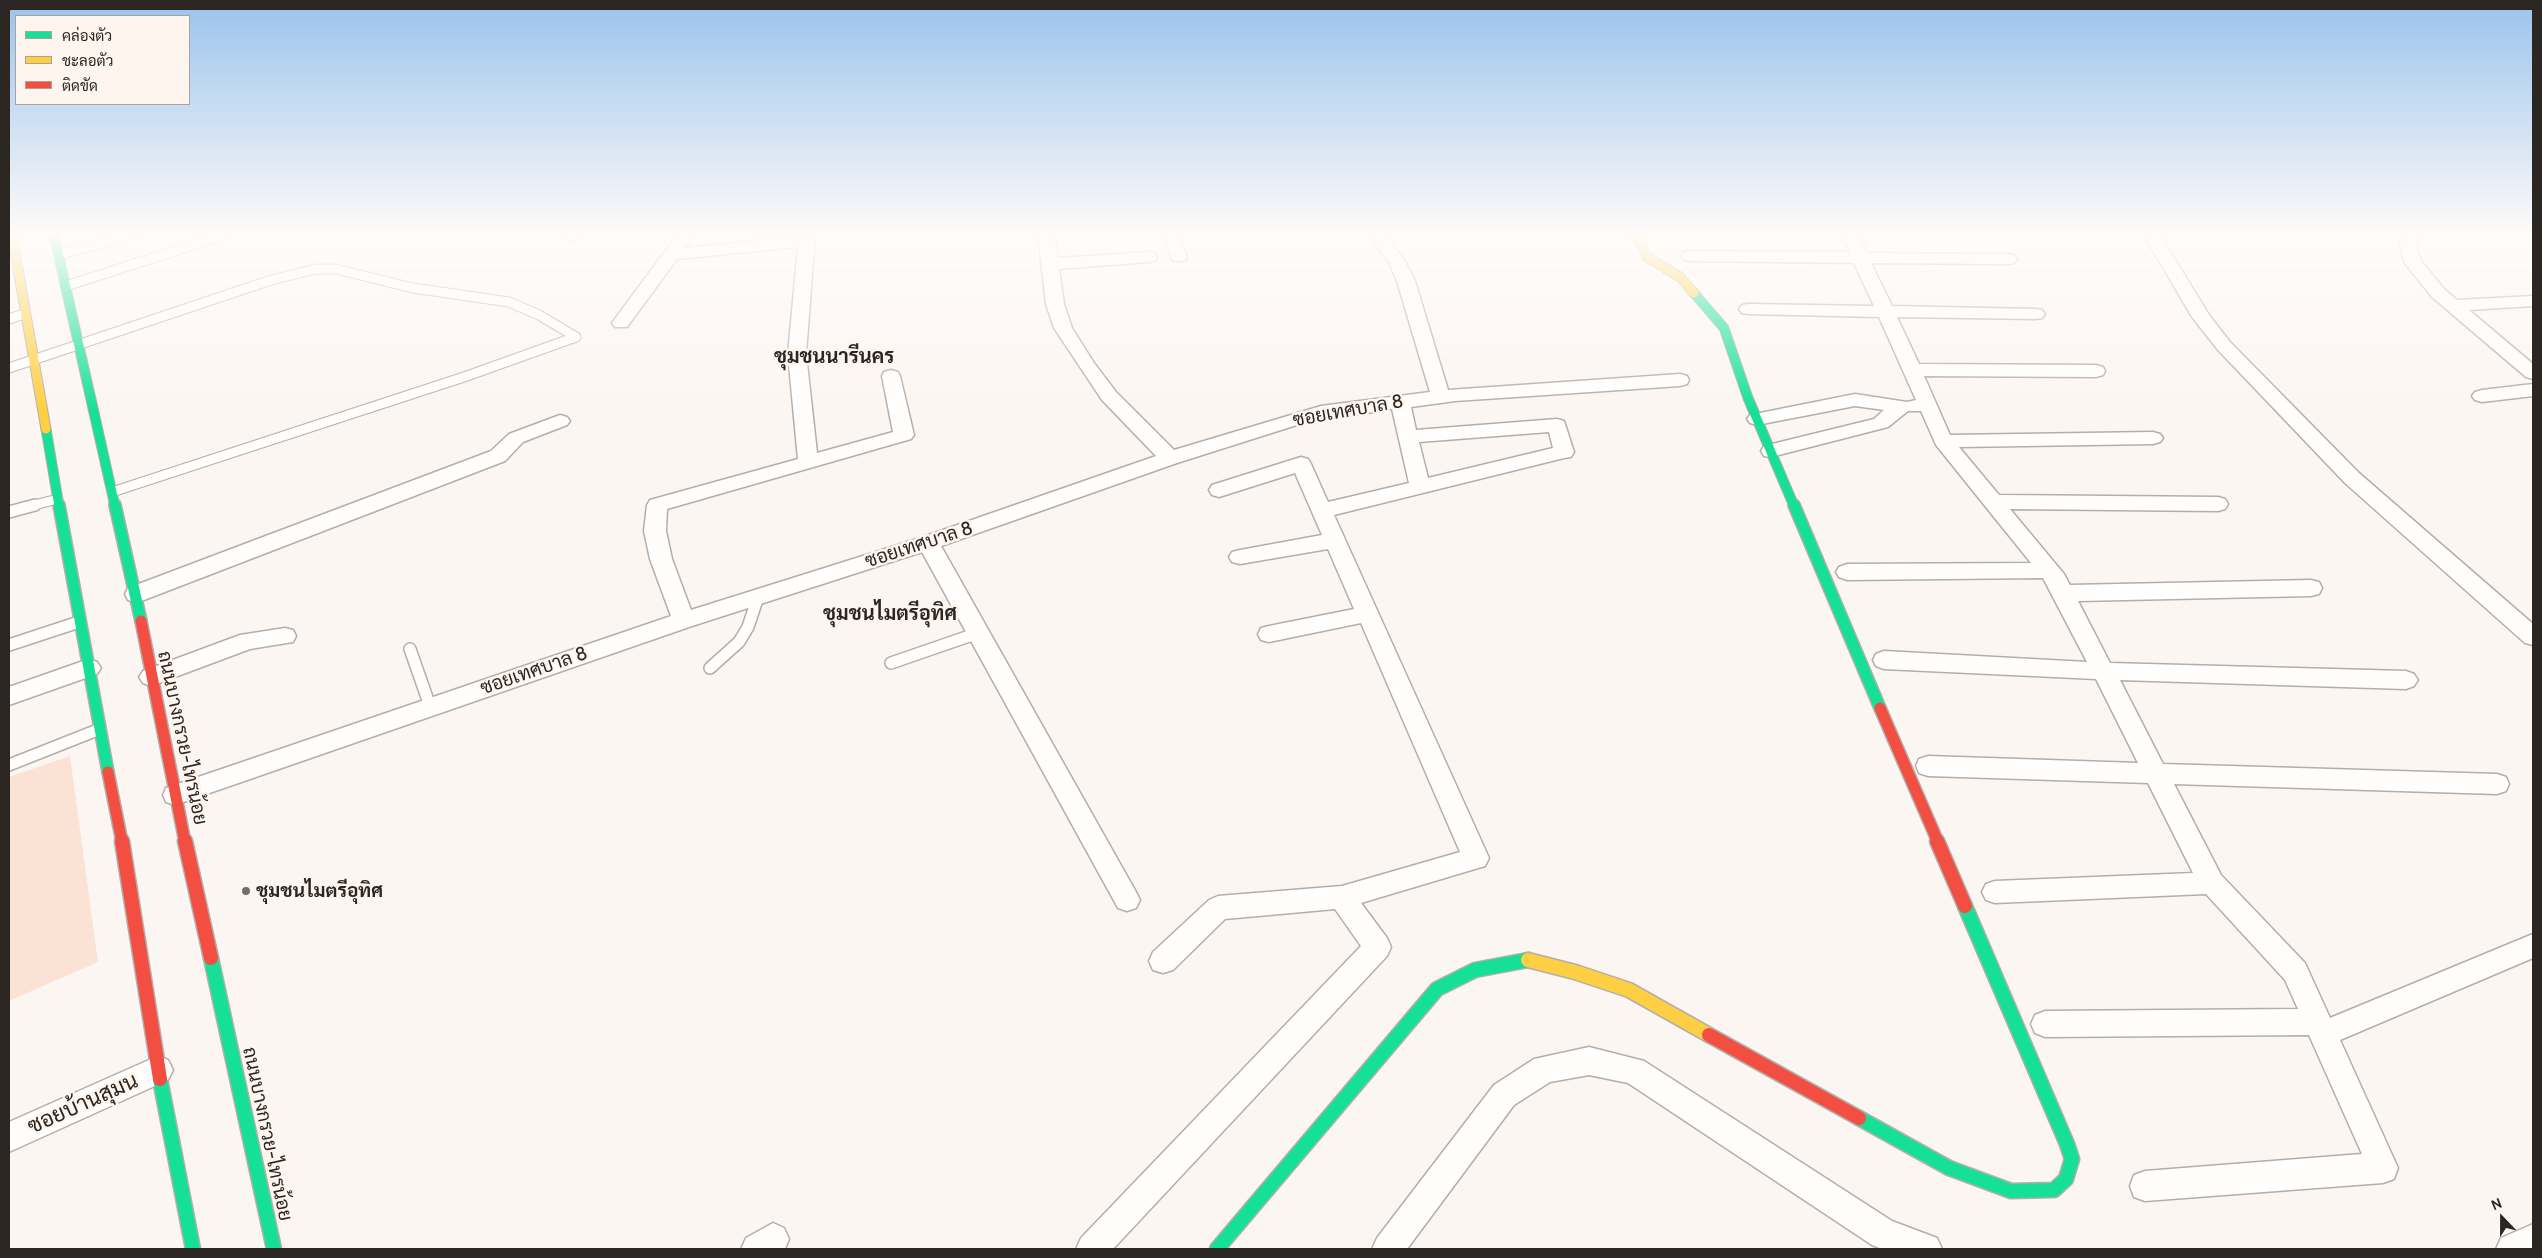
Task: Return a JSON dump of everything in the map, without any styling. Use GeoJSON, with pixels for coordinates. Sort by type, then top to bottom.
{"type":"FeatureCollection","features":[{"type":"Feature","properties":{"kind":"main road"},"geometry":{"type":"LineString","coordinates":[[21,294],[79,622],[124,851],[158,1070],[193,1249]]}},
{"type":"Feature","properties":{"kind":"main road","name":"ถนนบางกรวย-ไทรน้อย"},"geometry":{"type":"LineString","coordinates":[[68,294],[136,594],[151,677],[274,1249]]}},
{"type":"Feature","properties":{"kind":"main road"},"geometry":{"type":"LineString","coordinates":[[1217,1249],[1438,989],[1475,970],[1528,960],[1575,972],[1629,990],[1949,1168],[2011,1191],[2054,1190],[2066,1179],[2072,1159],[2067,1144],[1757,419],[1724,328],[1694,294]]}},
{"type":"Feature","properties":{"kind":"street"},"geometry":{"type":"LineString","coordinates":[[621,324],[643,294]]}},
{"type":"Feature","properties":{"kind":"street"},"geometry":{"type":"LineString","coordinates":[[802,294],[797,354],[808,462]]}},
{"type":"Feature","properties":{"kind":"street"},"geometry":{"type":"LineString","coordinates":[[1054,294],[1055,304],[1063,328],[1086,366],[1109,396],[1170,458]]}},
{"type":"Feature","properties":{"kind":"street"},"geometry":{"type":"LineString","coordinates":[[1410,294],[1441,396]]}},
{"type":"Feature","properties":{"kind":"street"},"geometry":{"type":"LineString","coordinates":[[1877,294],[1928,405],[1942,441],[2048,570],[2063,593],[2212,883],[2295,972],[2382,1168],[2145,1186]]}},
{"type":"Feature","properties":{"kind":"street"},"geometry":{"type":"LineString","coordinates":[[2187,294],[2201,317],[2224,346],[2352,478],[2533,638]]}},
{"type":"Feature","properties":{"kind":"street"},"geometry":{"type":"LineString","coordinates":[[2441,294],[2452,306],[2533,373]]}},
{"type":"Feature","properties":{"kind":"street"},"geometry":{"type":"LineString","coordinates":[[2452,306],[2533,301]]}},
{"type":"Feature","properties":{"kind":"street"},"geometry":{"type":"LineString","coordinates":[[1748,308],[2036,314]]}},
{"type":"Feature","properties":{"kind":"street"},"geometry":{"type":"LineString","coordinates":[[1912,370],[2096,371]]}},
{"type":"Feature","properties":{"kind":"street"},"geometry":{"type":"LineString","coordinates":[[684,620],[661,559],[655,531],[657,505],[904,435],[891,376]]}},
{"type":"Feature","properties":{"kind":"street","name":"ซอยเทศบาล 8"},"geometry":{"type":"LineString","coordinates":[[176,795],[684,620],[928,543],[1170,458],[1313,414],[1441,396],[1680,380]]}},
{"type":"Feature","properties":{"kind":"street"},"geometry":{"type":"LineString","coordinates":[[2482,396],[2533,390]]}},
{"type":"Feature","properties":{"kind":"street"},"geometry":{"type":"LineString","coordinates":[[1757,419],[1855,400],[1898,406],[1928,405]]}},
{"type":"Feature","properties":{"kind":"street"},"geometry":{"type":"LineString","coordinates":[[1400,402],[1420,487]]}},
{"type":"Feature","properties":{"kind":"street"},"geometry":{"type":"LineString","coordinates":[[1771,451],[1881,423],[1901,407],[1898,406]]}},
{"type":"Feature","properties":{"kind":"street"},"geometry":{"type":"LineString","coordinates":[[136,594],[498,456],[516,438],[560,422]]}},
{"type":"Feature","properties":{"kind":"street"},"geometry":{"type":"LineString","coordinates":[[1322,511],[1564,452],[1557,425],[1409,437]]}},
{"type":"Feature","properties":{"kind":"street"},"geometry":{"type":"LineString","coordinates":[[1942,441],[2153,438]]}},
{"type":"Feature","properties":{"kind":"street"},"geometry":{"type":"LineString","coordinates":[[1163,961],[1218,908],[1342,897],[1476,858],[1301,464],[1219,490]]}},
{"type":"Feature","properties":{"kind":"street"},"geometry":{"type":"LineString","coordinates":[[1993,502],[2218,504]]}},
{"type":"Feature","properties":{"kind":"street"},"geometry":{"type":"LineString","coordinates":[[1240,557],[1335,540]]}},
{"type":"Feature","properties":{"kind":"street"},"geometry":{"type":"LineString","coordinates":[[928,543],[1127,900]]}},
{"type":"Feature","properties":{"kind":"street"},"geometry":{"type":"LineString","coordinates":[[1848,572],[2048,570]]}},
{"type":"Feature","properties":{"kind":"street"},"geometry":{"type":"LineString","coordinates":[[2063,593],[2310,588]]}},
{"type":"Feature","properties":{"kind":"street"},"geometry":{"type":"LineString","coordinates":[[1269,634],[1367,614]]}},
{"type":"Feature","properties":{"kind":"street"},"geometry":{"type":"LineString","coordinates":[[151,677],[248,641],[286,636]]}},
{"type":"Feature","properties":{"kind":"street"},"geometry":{"type":"LineString","coordinates":[[1884,660],[2103,671],[2406,680]]}},
{"type":"Feature","properties":{"kind":"street"},"geometry":{"type":"LineString","coordinates":[[9,696],[89,668]]}},
{"type":"Feature","properties":{"kind":"street"},"geometry":{"type":"LineString","coordinates":[[1928,766],[2157,775],[2497,784]]}},
{"type":"Feature","properties":{"kind":"street"},"geometry":{"type":"LineString","coordinates":[[1994,892],[2212,883]]}},
{"type":"Feature","properties":{"kind":"street"},"geometry":{"type":"LineString","coordinates":[[1092,1249],[1377,948],[1342,897]]}},
{"type":"Feature","properties":{"kind":"street"},"geometry":{"type":"LineString","coordinates":[[2045,1024],[2320,1028],[2533,946]]}},
{"type":"Feature","properties":{"kind":"street"},"geometry":{"type":"LineString","coordinates":[[1388,1249],[1504,1095],[1544,1069],[1589,1061],[1634,1072],[1883,1234],[1926,1249]]}},
{"type":"Feature","properties":{"kind":"street","name":"ซอยบ้านสุมน"},"geometry":{"type":"LineString","coordinates":[[9,1138],[158,1070]]}},
{"type":"Feature","properties":{"kind":"street"},"geometry":{"type":"LineString","coordinates":[[2512,1249],[2533,1240]]}},
{"type":"Feature","properties":{"kind":"lane"},"geometry":{"type":"LineString","coordinates":[[9,368],[230,294]]}},
{"type":"Feature","properties":{"kind":"lane"},"geometry":{"type":"LineString","coordinates":[[112,492],[318,423],[464,377],[576,337],[539,314],[509,302],[452,294]]}},
{"type":"Feature","properties":{"kind":"lane"},"geometry":{"type":"LineString","coordinates":[[9,319],[24,314]]}},
{"type":"Feature","properties":{"kind":"lane"},"geometry":{"type":"LineString","coordinates":[[9,512],[58,499]]}},
{"type":"Feature","properties":{"kind":"lane"},"geometry":{"type":"LineString","coordinates":[[710,668],[739,642],[748,627],[758,597]]}},
{"type":"Feature","properties":{"kind":"lane"},"geometry":{"type":"LineString","coordinates":[[9,644],[79,622]]}},
{"type":"Feature","properties":{"kind":"lane"},"geometry":{"type":"LineString","coordinates":[[891,663],[978,633]]}},
{"type":"Feature","properties":{"kind":"lane"},"geometry":{"type":"LineString","coordinates":[[410,649],[430,706]]}},
{"type":"Feature","properties":{"kind":"lane"},"geometry":{"type":"LineString","coordinates":[[9,766],[101,729]]}},
{"type":"Feature","properties":{"kind":"shaded area"},"geometry":{"type":"Polygon","coordinates":[[[70,756],[98,962],[9,1001],[9,777],[70,756]]]}},
{"type":"Feature","properties":{"kind":"traffic: fast"},"geometry":{"type":"LineString","coordinates":[[67,294],[141,621]]}},
{"type":"Feature","properties":{"kind":"traffic: fast"},"geometry":{"type":"LineString","coordinates":[[1695,294],[1724,328],[1748,398],[1880,708]]}},
{"type":"Feature","properties":{"kind":"traffic: fast"},"geometry":{"type":"LineString","coordinates":[[46,429],[79,622],[108,772]]}},
{"type":"Feature","properties":{"kind":"traffic: fast"},"geometry":{"type":"LineString","coordinates":[[1859,1118],[1949,1168],[2011,1191],[2054,1190],[2066,1179],[2072,1159],[2067,1144],[1965,906]]}},
{"type":"Feature","properties":{"kind":"traffic: fast"},"geometry":{"type":"LineString","coordinates":[[211,958],[274,1249]]}},
{"type":"Feature","properties":{"kind":"traffic: fast"},"geometry":{"type":"LineString","coordinates":[[1217,1249],[1437,989],[1475,970],[1528,960]]}},
{"type":"Feature","properties":{"kind":"traffic: fast"},"geometry":{"type":"LineString","coordinates":[[160,1079],[193,1249]]}},
{"type":"Feature","properties":{"kind":"traffic: slow"},"geometry":{"type":"LineString","coordinates":[[22,294],[46,429]]}},
{"type":"Feature","properties":{"kind":"traffic: slow"},"geometry":{"type":"LineString","coordinates":[[1528,960],[1575,972],[1629,990],[1709,1035]]}},
{"type":"Feature","properties":{"kind":"traffic: jam"},"geometry":{"type":"LineString","coordinates":[[141,621],[175,795],[211,958]]}},
{"type":"Feature","properties":{"kind":"traffic: jam"},"geometry":{"type":"LineString","coordinates":[[1880,708],[1965,906]]}},
{"type":"Feature","properties":{"kind":"traffic: jam"},"geometry":{"type":"LineString","coordinates":[[108,772],[124,851],[160,1079]]}},
{"type":"Feature","properties":{"kind":"traffic: jam"},"geometry":{"type":"LineString","coordinates":[[1709,1035],[1859,1118]]}},
{"type":"Feature","properties":{"kind":"place","name":"ชุมชนไมตรีอุทิศ"},"geometry":{"type":"Point","coordinates":[246,891]}},
{"type":"Feature","properties":{"kind":"district","name":"ชุมชนนารีนคร"},"geometry":{"type":"Point","coordinates":[834,357]}},
{"type":"Feature","properties":{"kind":"district","name":"ชุมชนไมตรีอุทิศ"},"geometry":{"type":"Point","coordinates":[890,614]}}]}
